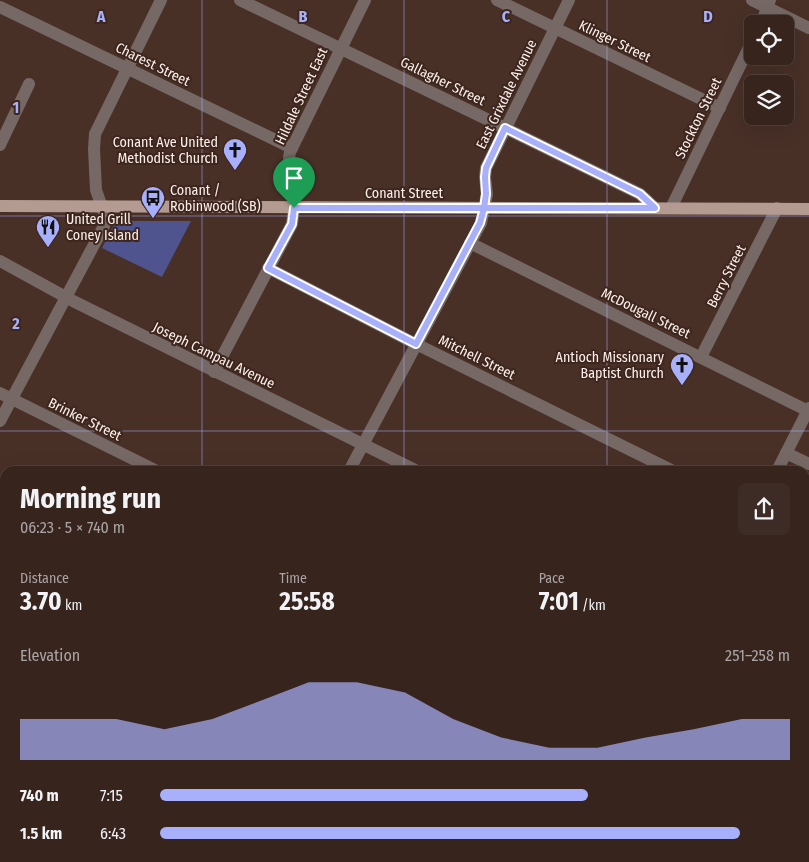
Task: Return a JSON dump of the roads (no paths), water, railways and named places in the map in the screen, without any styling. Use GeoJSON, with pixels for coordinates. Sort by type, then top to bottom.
{"type":"FeatureCollection","features":[{"type":"Feature","properties":{"kind":"main road","name":"Conant Street"},"geometry":{"type":"LineString","coordinates":[[0,206],[809,209]]}},
{"type":"Feature","properties":{"kind":"street"},"geometry":{"type":"LineString","coordinates":[[0,421],[6,396],[66,298],[104,226],[103,207],[96,190],[95,134],[161,0]]}},
{"type":"Feature","properties":{"kind":"street","name":"Gallagher Street"},"geometry":{"type":"LineString","coordinates":[[240,0],[640,194],[655,208]]}},
{"type":"Feature","properties":{"kind":"street","name":"Hildale Street East"},"geometry":{"type":"LineString","coordinates":[[214,372],[292,224],[294,208],[289,158],[292,148],[365,0]]}},
{"type":"Feature","properties":{"kind":"street","name":"Klinger Street"},"geometry":{"type":"LineString","coordinates":[[497,0],[720,108]]}},
{"type":"Feature","properties":{"kind":"street","name":"East Grixdale Avenue"},"geometry":{"type":"LineString","coordinates":[[352,466],[480,223],[486,194],[486,168],[569,0]]}},
{"type":"Feature","properties":{"kind":"street"},"geometry":{"type":"LineString","coordinates":[[752,0],[769,4],[809,28]]}},
{"type":"Feature","properties":{"kind":"street","name":"Charest Street"},"geometry":{"type":"LineString","coordinates":[[0,8],[292,148]]}},
{"type":"Feature","properties":{"kind":"street","name":"Stockton Street"},"geometry":{"type":"LineString","coordinates":[[671,208],[744,58]]}},
{"type":"Feature","properties":{"kind":"street"},"geometry":{"type":"LineString","coordinates":[[0,144],[29,84]]}},
{"type":"Feature","properties":{"kind":"street","name":"Berry Street"},"geometry":{"type":"LineString","coordinates":[[702,357],[777,208]]}},
{"type":"Feature","properties":{"kind":"street","name":"McDougall Street"},"geometry":{"type":"LineString","coordinates":[[470,243],[808,410]]}},
{"type":"Feature","properties":{"kind":"street","name":"Joseph Campau Avenue"},"geometry":{"type":"LineString","coordinates":[[0,261],[66,298],[407,466]]}},
{"type":"Feature","properties":{"kind":"street","name":"Mitchell Street"},"geometry":{"type":"LineString","coordinates":[[268,270],[663,466]]}},
{"type":"Feature","properties":{"kind":"street","name":"Brinker Street"},"geometry":{"type":"LineString","coordinates":[[6,396],[147,466]]}},
{"type":"Feature","properties":{"kind":"street"},"geometry":{"type":"LineString","coordinates":[[780,466],[808,410]]}},
{"type":"Feature","properties":{"kind":"street"},"geometry":{"type":"LineString","coordinates":[[786,453],[809,464]]}},
{"type":"Feature","properties":{"kind":"place","name":"Conant Ave United Methodist Church"},"geometry":{"type":"Point","coordinates":[235,171]}},
{"type":"Feature","properties":{"kind":"place","name":"Conant / Robinwood (SB)"},"geometry":{"type":"Point","coordinates":[153,219]}},
{"type":"Feature","properties":{"kind":"place","name":"United Grill Coney Island"},"geometry":{"type":"Point","coordinates":[48,248]}},
{"type":"Feature","properties":{"kind":"place","name":"Antioch Missionary Baptist Church"},"geometry":{"type":"Point","coordinates":[682,386]}}]}
